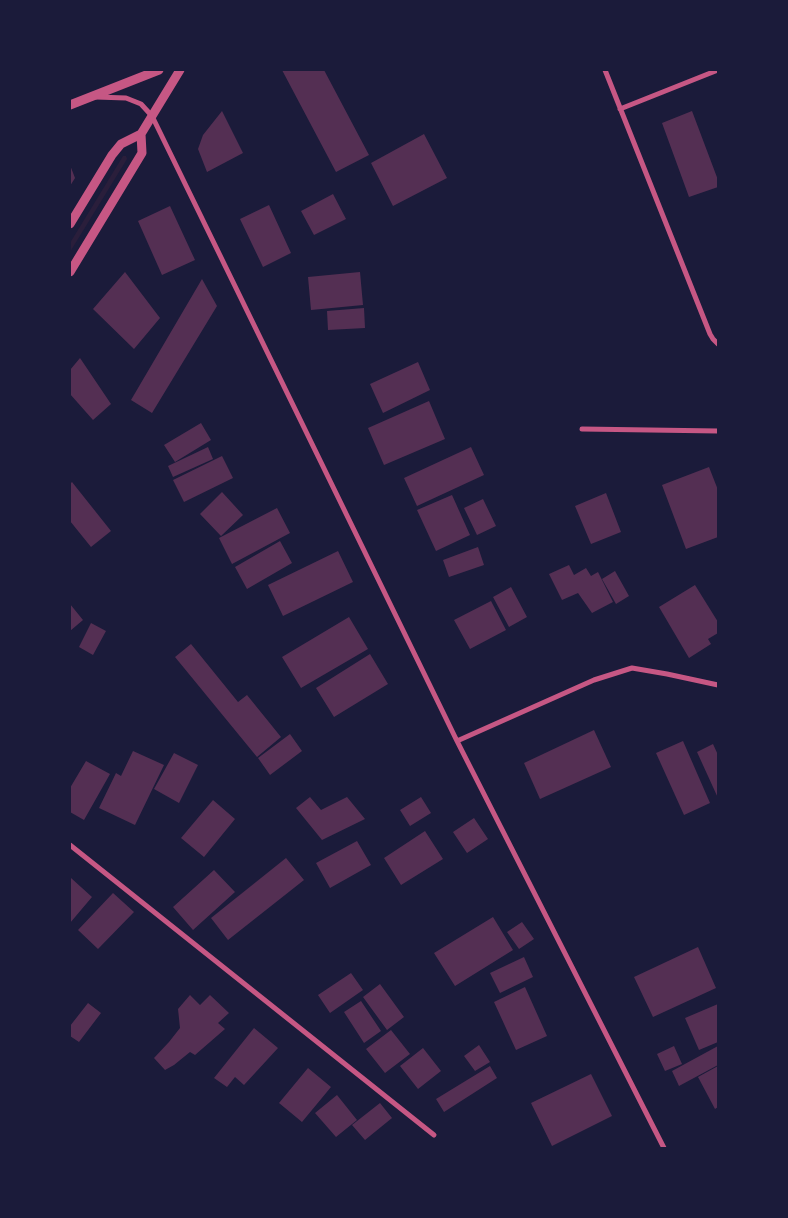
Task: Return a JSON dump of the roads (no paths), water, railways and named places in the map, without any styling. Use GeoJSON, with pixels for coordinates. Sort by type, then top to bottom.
{"type":"FeatureCollection","features":[{"type":"Feature","properties":{"kind":"street"},"geometry":{"type":"LineString","coordinates":[[70,105],[159,70]]}},
{"type":"Feature","properties":{"kind":"street"},"geometry":{"type":"LineString","coordinates":[[70,224],[112,155],[122,144],[141,134],[180,70]]}},
{"type":"Feature","properties":{"kind":"street"},"geometry":{"type":"LineString","coordinates":[[605,70],[710,334],[718,344]]}},
{"type":"Feature","properties":{"kind":"street"},"geometry":{"type":"LineString","coordinates":[[620,109],[718,70]]}},
{"type":"Feature","properties":{"kind":"street"},"geometry":{"type":"LineString","coordinates":[[86,98],[126,98],[140,104],[152,116],[456,741],[664,1148]]}},
{"type":"Feature","properties":{"kind":"street"},"geometry":{"type":"LineString","coordinates":[[70,272],[142,153],[141,134]]}},
{"type":"Feature","properties":{"kind":"street"},"geometry":{"type":"LineString","coordinates":[[582,429],[718,430]]}},
{"type":"Feature","properties":{"kind":"street"},"geometry":{"type":"LineString","coordinates":[[456,741],[594,680],[632,668],[718,685]]}},
{"type":"Feature","properties":{"kind":"street"},"geometry":{"type":"LineString","coordinates":[[70,845],[434,1135]]}}]}
